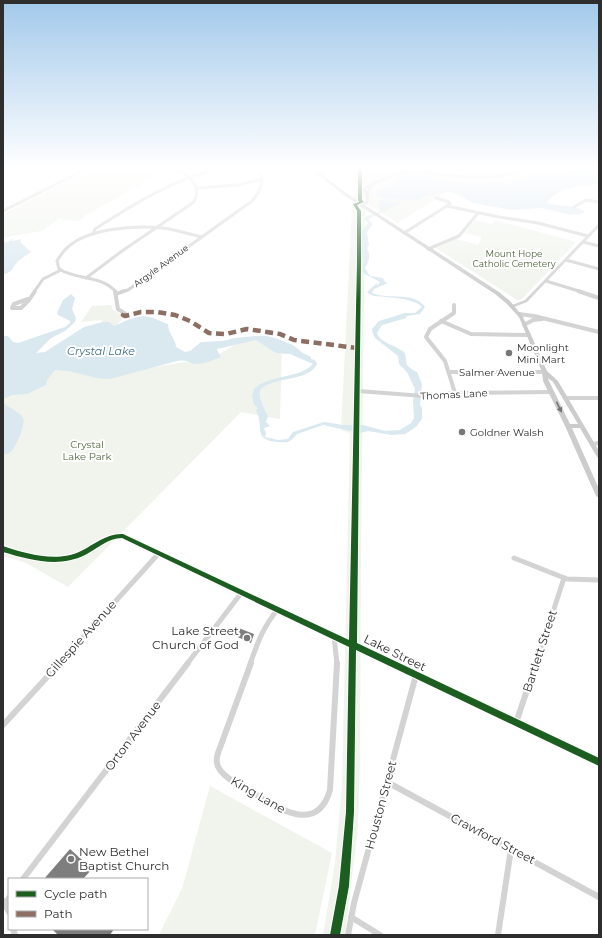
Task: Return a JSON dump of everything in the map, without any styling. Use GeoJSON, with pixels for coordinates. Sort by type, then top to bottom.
{"type":"FeatureCollection","features":[{"type":"Feature","properties":{"kind":"main road"},"geometry":{"type":"LineString","coordinates":[[372,213],[498,293],[513,306],[524,325],[545,372],[546,381],[599,496]]}},
{"type":"Feature","properties":{"kind":"main road"},"geometry":{"type":"LineString","coordinates":[[545,372],[555,380],[599,456]]}},
{"type":"Feature","properties":{"kind":"main road"},"geometry":{"type":"LineString","coordinates":[[568,426],[582,426]]}},
{"type":"Feature","properties":{"kind":"street"},"geometry":{"type":"LineString","coordinates":[[93,234],[95,229],[121,213]]}},
{"type":"Feature","properties":{"kind":"street"},"geometry":{"type":"LineString","coordinates":[[86,278],[118,254],[179,213]]}},
{"type":"Feature","properties":{"kind":"street","name":"Argyle Avenue"},"geometry":{"type":"LineString","coordinates":[[116,294],[128,290],[236,213]]}},
{"type":"Feature","properties":{"kind":"street"},"geometry":{"type":"LineString","coordinates":[[404,233],[436,213]]}},
{"type":"Feature","properties":{"kind":"street"},"geometry":{"type":"LineString","coordinates":[[428,249],[459,236],[478,213],[537,222],[588,236]]}},
{"type":"Feature","properties":{"kind":"street"},"geometry":{"type":"LineString","coordinates":[[513,306],[524,302],[599,225]]}},
{"type":"Feature","properties":{"kind":"street"},"geometry":{"type":"LineString","coordinates":[[127,315],[121,312],[117,307],[116,294],[107,284],[69,275],[61,270],[57,261],[64,250],[77,240],[93,234],[126,228],[156,228],[174,230],[202,237]]}},
{"type":"Feature","properties":{"kind":"street"},"geometry":{"type":"LineString","coordinates":[[583,242],[599,246]]}},
{"type":"Feature","properties":{"kind":"street"},"geometry":{"type":"LineString","coordinates":[[566,260],[599,269]]}},
{"type":"Feature","properties":{"kind":"street"},"geometry":{"type":"LineString","coordinates":[[28,299],[43,279],[61,270]]}},
{"type":"Feature","properties":{"kind":"street"},"geometry":{"type":"LineString","coordinates":[[546,281],[599,298]]}},
{"type":"Feature","properties":{"kind":"street"},"geometry":{"type":"LineString","coordinates":[[454,305],[454,313],[430,329],[426,337],[443,357],[450,372],[455,393]]}},
{"type":"Feature","properties":{"kind":"street"},"geometry":{"type":"LineString","coordinates":[[519,314],[532,315],[599,332]]}},
{"type":"Feature","properties":{"kind":"street"},"geometry":{"type":"LineString","coordinates":[[524,325],[535,319],[546,319]]}},
{"type":"Feature","properties":{"kind":"street"},"geometry":{"type":"LineString","coordinates":[[441,321],[471,334],[528,335]]}},
{"type":"Feature","properties":{"kind":"street","name":"Salmer Avenue"},"geometry":{"type":"LineString","coordinates":[[450,372],[545,372]]}},
{"type":"Feature","properties":{"kind":"street","name":"Thomas Lane"},"geometry":{"type":"LineString","coordinates":[[358,391],[412,396],[455,393],[551,392]]}},
{"type":"Feature","properties":{"kind":"street"},"geometry":{"type":"LineString","coordinates":[[565,398],[599,398]]}},
{"type":"Feature","properties":{"kind":"street"},"geometry":{"type":"LineString","coordinates":[[592,444],[599,444]]}},
{"type":"Feature","properties":{"kind":"street","name":"Lake Street"},"geometry":{"type":"LineString","coordinates":[[4,550],[37,559],[62,559],[83,553],[115,535],[123,536],[599,762]]}},
{"type":"Feature","properties":{"kind":"street","name":"Gillespie Avenue"},"geometry":{"type":"LineString","coordinates":[[3,725],[159,553]]}},
{"type":"Feature","properties":{"kind":"street"},"geometry":{"type":"LineString","coordinates":[[514,558],[564,578],[575,580],[599,580]]}},
{"type":"Feature","properties":{"kind":"street","name":"Bartlett Street"},"geometry":{"type":"LineString","coordinates":[[516,723],[564,578]]}},
{"type":"Feature","properties":{"kind":"street","name":"Orton Avenue"},"geometry":{"type":"LineString","coordinates":[[24,878],[242,592]]}},
{"type":"Feature","properties":{"kind":"street","name":"King Lane"},"geometry":{"type":"LineString","coordinates":[[278,609],[267,622],[262,631],[216,762],[220,770],[229,779],[284,811],[294,814],[306,815],[316,811],[326,800],[330,790],[338,669],[334,636]]}},
{"type":"Feature","properties":{"kind":"street","name":"Houston Street"},"geometry":{"type":"LineString","coordinates":[[348,935],[351,917],[416,675]]}},
{"type":"Feature","properties":{"kind":"street","name":"Crawford Street"},"geometry":{"type":"LineString","coordinates":[[387,782],[599,897]]}},
{"type":"Feature","properties":{"kind":"street"},"geometry":{"type":"LineString","coordinates":[[498,935],[511,849]]}},
{"type":"Feature","properties":{"kind":"street"},"geometry":{"type":"LineString","coordinates":[[351,917],[380,935]]}},
{"type":"Feature","properties":{"kind":"green space"},"geometry":{"type":"Polygon","coordinates":[[[90,213],[79,221],[59,219],[41,231],[3,238],[3,214],[90,213]]]}},
{"type":"Feature","properties":{"kind":"green space"},"geometry":{"type":"Polygon","coordinates":[[[352,213],[365,213],[360,765],[358,828],[345,935],[323,935],[335,863],[342,786],[350,433],[341,430],[352,213]]]}},
{"type":"Feature","properties":{"kind":"green space"},"geometry":{"type":"Polygon","coordinates":[[[381,213],[414,213],[398,223],[381,213]]]}},
{"type":"Feature","properties":{"kind":"green space","name":"Mount Hope Catholic Cemetery"},"geometry":{"type":"Polygon","coordinates":[[[475,220],[492,224],[495,220],[576,242],[522,299],[517,300],[436,248],[456,239],[478,245],[482,237],[465,233],[475,220]]]}},
{"type":"Feature","properties":{"kind":"green space","name":"Crystal Lake Park"},"geometry":{"type":"Polygon","coordinates":[[[111,305],[113,310],[125,317],[117,324],[146,335],[121,355],[155,367],[215,357],[244,339],[282,341],[280,419],[241,412],[68,587],[24,562],[3,556],[3,392],[107,331],[101,320],[81,322],[92,306],[111,305]]]}},
{"type":"Feature","properties":{"kind":"green space"},"geometry":{"type":"Polygon","coordinates":[[[210,786],[332,853],[315,935],[159,935],[182,889],[210,786]]]}},
{"type":"Feature","properties":{"kind":"water","name":"Crystal Lake"},"geometry":{"type":"Polygon","coordinates":[[[381,213],[368,219],[373,224],[367,232],[369,245],[367,248],[369,256],[365,268],[370,276],[383,278],[385,282],[388,283],[374,289],[372,293],[385,296],[408,297],[420,302],[425,307],[420,314],[407,316],[406,318],[382,325],[377,333],[382,340],[405,353],[407,364],[410,368],[417,372],[422,384],[420,405],[422,408],[422,419],[416,427],[405,434],[391,435],[368,431],[360,433],[323,425],[297,434],[287,442],[270,441],[264,438],[260,431],[256,411],[258,408],[254,405],[252,396],[254,389],[260,384],[276,378],[293,375],[307,369],[313,364],[290,354],[276,353],[256,340],[217,349],[221,357],[206,363],[196,364],[187,361],[177,361],[110,379],[55,370],[47,380],[46,385],[27,394],[12,395],[3,399],[3,336],[8,336],[13,342],[18,343],[65,327],[70,323],[70,321],[57,313],[63,300],[71,294],[75,298],[72,309],[76,318],[75,322],[65,331],[51,338],[36,353],[45,352],[84,327],[103,322],[109,322],[114,326],[131,319],[145,316],[168,324],[176,347],[185,352],[190,351],[201,342],[267,336],[293,345],[311,357],[311,359],[315,360],[317,364],[313,370],[307,374],[273,383],[260,390],[261,400],[268,416],[266,422],[270,426],[264,428],[266,433],[265,437],[278,440],[288,439],[293,432],[324,422],[343,425],[363,425],[385,431],[400,430],[411,423],[414,418],[413,401],[415,389],[407,372],[399,364],[398,356],[375,338],[372,329],[379,321],[405,313],[415,313],[422,307],[407,300],[374,296],[367,292],[377,283],[377,286],[380,282],[363,273],[362,231],[368,223],[364,219],[367,216],[381,213]]]}},
{"type":"Feature","properties":{"kind":"water"},"geometry":{"type":"Polygon","coordinates":[[[561,213],[585,213],[570,215],[561,213]]]}},
{"type":"Feature","properties":{"kind":"water"},"geometry":{"type":"Polygon","coordinates":[[[16,236],[11,241],[22,239],[20,242],[31,252],[18,261],[11,271],[3,275],[3,242],[8,242],[16,236]]]}},
{"type":"Feature","properties":{"kind":"water"},"geometry":{"type":"Polygon","coordinates":[[[3,402],[19,414],[24,421],[14,448],[8,454],[3,454],[3,402]]]}},
{"type":"Feature","properties":{"kind":"building","name":"Lake Street Church of God"},"geometry":{"type":"Polygon","coordinates":[[[236,627],[254,634],[251,643],[231,634],[236,627]]]}},
{"type":"Feature","properties":{"kind":"building","name":"New Bethel Baptist Church"},"geometry":{"type":"Polygon","coordinates":[[[70,849],[92,869],[84,878],[45,878],[70,849]]]}},
{"type":"Feature","properties":{"kind":"building"},"geometry":{"type":"Polygon","coordinates":[[[53,930],[113,930],[110,935],[58,935],[53,930]]]}},
{"type":"Feature","properties":{"kind":"marked path"},"geometry":{"type":"LineString","coordinates":[[124,314],[123,315],[125,316],[141,312],[157,312],[175,315],[190,321],[209,333],[226,334],[247,329],[280,334],[294,340],[357,348]]}},
{"type":"Feature","properties":{"kind":"cycle path"},"geometry":{"type":"LineString","coordinates":[[335,935],[344,886],[350,812],[359,213]]}},
{"type":"Feature","properties":{"kind":"cycle path"},"geometry":{"type":"LineString","coordinates":[[3,549],[31,557],[59,559],[68,558],[83,553],[106,539],[123,536],[599,762]]}},
{"type":"Feature","properties":{"kind":"place","name":"Moonlight Mini Mart"},"geometry":{"type":"Point","coordinates":[509,353]}},
{"type":"Feature","properties":{"kind":"place","name":"Goldner Walsh"},"geometry":{"type":"Point","coordinates":[462,432]}},
{"type":"Feature","properties":{"kind":"place","name":"Lake Street Church of God"},"geometry":{"type":"Point","coordinates":[247,638]}},
{"type":"Feature","properties":{"kind":"place","name":"New Bethel Baptist Church"},"geometry":{"type":"Point","coordinates":[71,859]}}]}
